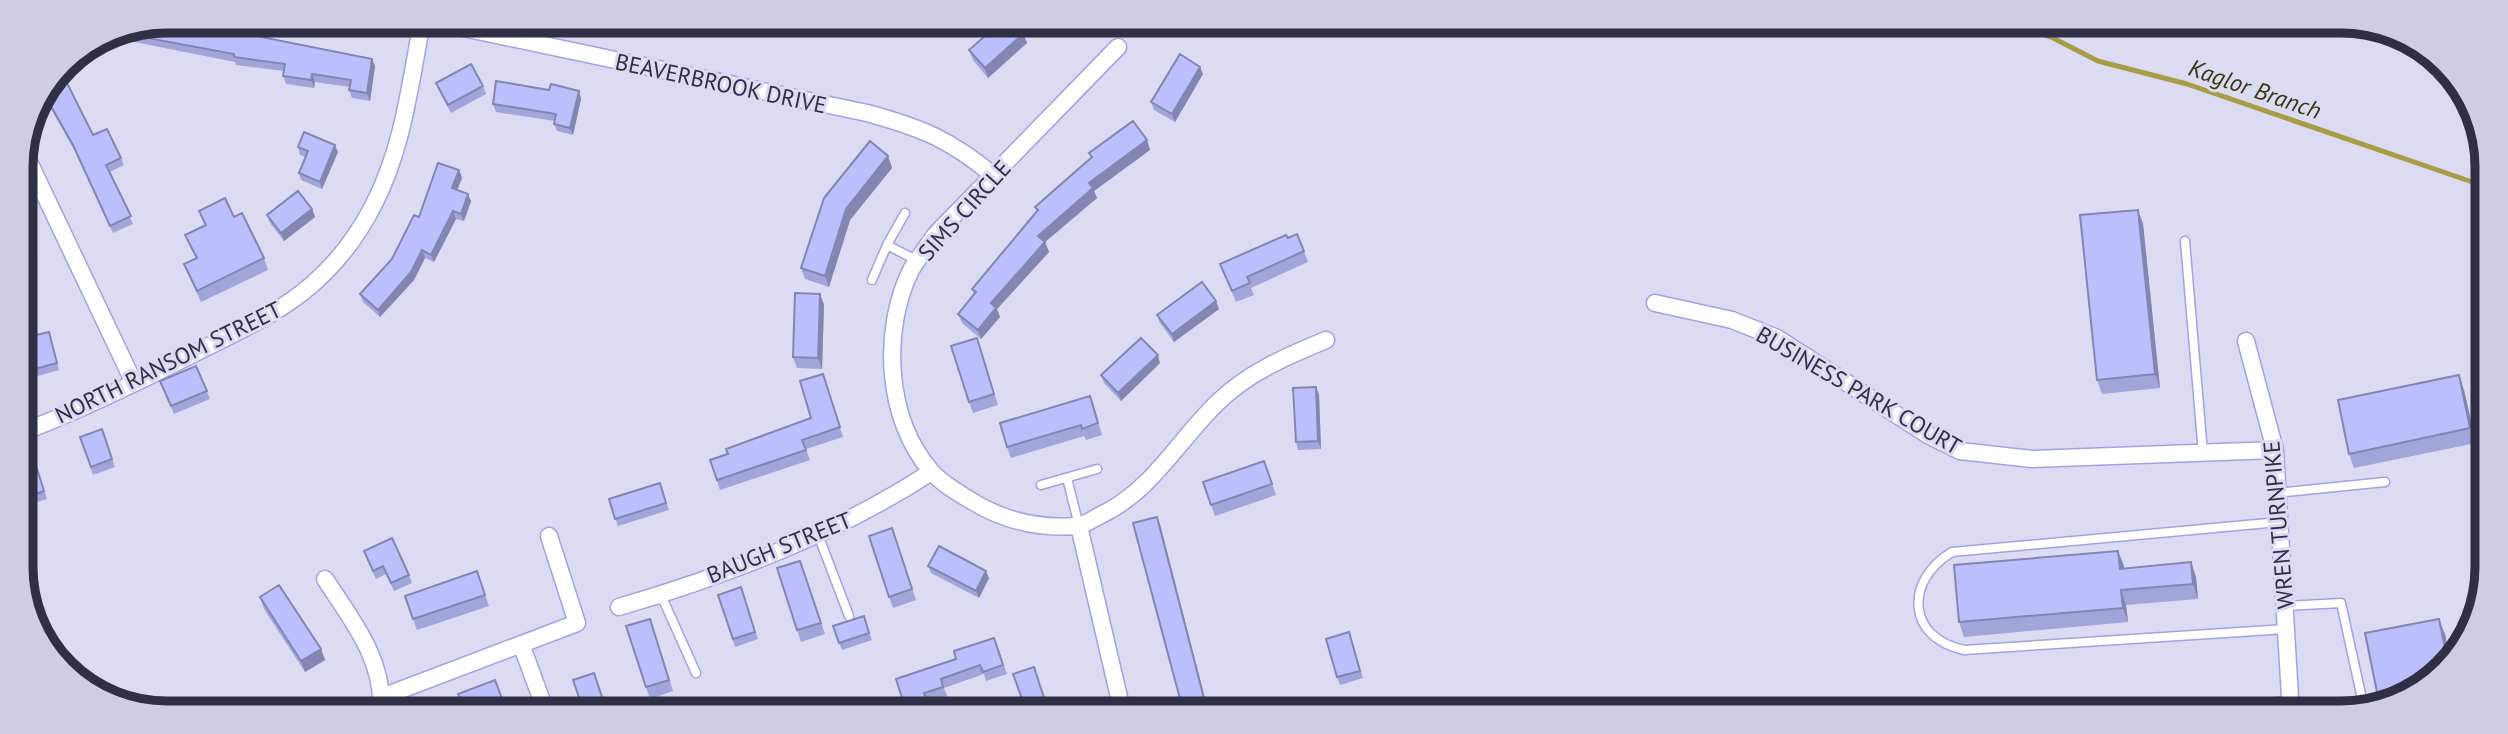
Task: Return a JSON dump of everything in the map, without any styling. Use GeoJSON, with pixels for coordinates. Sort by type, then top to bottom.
{"type":"FeatureCollection","features":[{"type":"Feature","properties":{"kind":"street","name":"NORTH RANSOM STREET"},"geometry":{"type":"LineString","coordinates":[[33,427],[134,383],[280,308],[303,292],[344,251],[374,204],[395,150],[420,33]]}},
{"type":"Feature","properties":{"kind":"street","name":"BEAVERBROOK DRIVE"},"geometry":{"type":"LineString","coordinates":[[487,33],[867,113],[922,128],[961,149],[993,175]]}},
{"type":"Feature","properties":{"kind":"street","name":"SIMS CIRCLE"},"geometry":{"type":"LineString","coordinates":[[1118,47],[935,235],[918,261],[900,303],[891,367],[899,407],[912,439],[932,472],[990,513],[1034,527],[1079,526],[1107,513],[1142,488],[1217,402],[1278,360],[1326,340]]}},
{"type":"Feature","properties":{"kind":"street"},"geometry":{"type":"LineString","coordinates":[[34,172],[134,383]]}},
{"type":"Feature","properties":{"kind":"street","name":"BUSINESS PARK COURT"},"geometry":{"type":"LineString","coordinates":[[1655,303],[1732,320],[1777,338],[1928,435],[1960,452],[2032,459],[2275,450]]}},
{"type":"Feature","properties":{"kind":"street","name":"WREN TURNPIKE"},"geometry":{"type":"LineString","coordinates":[[2246,341],[2275,450],[2290,700]]}},
{"type":"Feature","properties":{"kind":"street","name":"BAUGH STREET"},"geometry":{"type":"LineString","coordinates":[[620,607],[661,594],[861,514],[932,472]]}},
{"type":"Feature","properties":{"kind":"street"},"geometry":{"type":"LineString","coordinates":[[1079,526],[1120,701]]}},
{"type":"Feature","properties":{"kind":"street"},"geometry":{"type":"LineString","coordinates":[[386,701],[577,623],[549,536]]}},
{"type":"Feature","properties":{"kind":"street"},"geometry":{"type":"LineString","coordinates":[[325,579],[375,662],[381,701]]}},
{"type":"Feature","properties":{"kind":"street"},"geometry":{"type":"LineString","coordinates":[[521,644],[542,701]]}},
{"type":"Feature","properties":{"kind":"lane"},"geometry":{"type":"LineString","coordinates":[[872,280],[905,213]]}},
{"type":"Feature","properties":{"kind":"lane"},"geometry":{"type":"LineString","coordinates":[[2185,241],[2203,453]]}},
{"type":"Feature","properties":{"kind":"lane"},"geometry":{"type":"LineString","coordinates":[[887,245],[918,261]]}},
{"type":"Feature","properties":{"kind":"lane"},"geometry":{"type":"LineString","coordinates":[[1041,485],[1097,469]]}},
{"type":"Feature","properties":{"kind":"lane"},"geometry":{"type":"LineString","coordinates":[[1067,478],[1079,526]]}},
{"type":"Feature","properties":{"kind":"lane"},"geometry":{"type":"LineString","coordinates":[[2277,493],[2385,482]]}},
{"type":"Feature","properties":{"kind":"lane"},"geometry":{"type":"LineString","coordinates":[[2279,522],[1952,552],[1935,563],[1920,583],[1920,615],[1931,636],[1945,646],[1964,650],[2287,629]]}},
{"type":"Feature","properties":{"kind":"lane"},"geometry":{"type":"LineString","coordinates":[[817,532],[849,616]]}},
{"type":"Feature","properties":{"kind":"lane"},"geometry":{"type":"LineString","coordinates":[[661,594],[696,673]]}},
{"type":"Feature","properties":{"kind":"lane"},"geometry":{"type":"LineString","coordinates":[[2285,606],[2341,603],[2362,699]]}},
{"type":"Feature","properties":{"kind":"building"},"geometry":{"type":"Polygon","coordinates":[[[167,33],[241,33],[372,59],[367,93],[349,90],[351,80],[312,74],[311,80],[283,76],[285,64],[234,57],[234,54],[139,36],[167,33]]]}},
{"type":"Feature","properties":{"kind":"building"},"geometry":{"type":"Polygon","coordinates":[[[989,33],[1024,33],[985,68],[969,50],[989,33]]]}},
{"type":"Feature","properties":{"kind":"building"},"geometry":{"type":"Polygon","coordinates":[[[1180,54],[1200,67],[1172,114],[1151,102],[1180,54]]]}},
{"type":"Feature","properties":{"kind":"building"},"geometry":{"type":"Polygon","coordinates":[[[471,64],[483,86],[448,105],[436,83],[471,64]]]}},
{"type":"Feature","properties":{"kind":"building"},"geometry":{"type":"Polygon","coordinates":[[[65,80],[93,135],[107,129],[121,158],[106,165],[131,216],[110,226],[73,145],[50,104],[65,80]]]}},
{"type":"Feature","properties":{"kind":"building"},"geometry":{"type":"Polygon","coordinates":[[[496,81],[549,90],[551,84],[579,91],[570,128],[554,124],[556,114],[493,104],[496,81]]]}},
{"type":"Feature","properties":{"kind":"building"},"geometry":{"type":"Polygon","coordinates":[[[1133,121],[1147,140],[1089,183],[1093,188],[1038,236],[1045,242],[991,303],[996,308],[978,330],[958,314],[976,292],[972,289],[1038,210],[1035,207],[1092,157],[1089,153],[1133,121]]]}},
{"type":"Feature","properties":{"kind":"building"},"geometry":{"type":"Polygon","coordinates":[[[304,132],[335,145],[320,182],[299,173],[308,151],[298,147],[304,132]]]}},
{"type":"Feature","properties":{"kind":"building"},"geometry":{"type":"Polygon","coordinates":[[[870,141],[888,156],[846,209],[825,276],[801,268],[824,198],[870,141]]]}},
{"type":"Feature","properties":{"kind":"building"},"geometry":{"type":"Polygon","coordinates":[[[438,163],[459,170],[452,188],[468,194],[461,214],[453,211],[431,255],[422,250],[411,272],[378,310],[360,294],[392,259],[414,215],[419,217],[438,163]]]}},
{"type":"Feature","properties":{"kind":"building"},"geometry":{"type":"Polygon","coordinates":[[[298,191],[312,209],[281,233],[267,215],[298,191]]]}},
{"type":"Feature","properties":{"kind":"building"},"geometry":{"type":"Polygon","coordinates":[[[225,198],[234,217],[242,213],[264,258],[197,291],[184,264],[197,258],[185,235],[206,225],[199,211],[225,198]]]}},
{"type":"Feature","properties":{"kind":"building"},"geometry":{"type":"Polygon","coordinates":[[[2138,210],[2155,374],[2097,380],[2080,215],[2138,210]]]}},
{"type":"Feature","properties":{"kind":"building"},"geometry":{"type":"Polygon","coordinates":[[[1297,234],[1304,251],[1247,277],[1250,283],[1232,291],[1220,264],[1286,235],[1288,238],[1297,234]]]}},
{"type":"Feature","properties":{"kind":"building"},"geometry":{"type":"Polygon","coordinates":[[[1202,282],[1216,301],[1172,334],[1157,315],[1202,282]]]}},
{"type":"Feature","properties":{"kind":"building"},"geometry":{"type":"Polygon","coordinates":[[[795,293],[820,294],[818,358],[793,357],[795,293]]]}},
{"type":"Feature","properties":{"kind":"building"},"geometry":{"type":"Polygon","coordinates":[[[49,332],[57,363],[33,369],[34,336],[49,332]]]}},
{"type":"Feature","properties":{"kind":"building"},"geometry":{"type":"Polygon","coordinates":[[[977,338],[994,394],[969,402],[951,346],[977,338]]]}},
{"type":"Feature","properties":{"kind":"building"},"geometry":{"type":"Polygon","coordinates":[[[1141,338],[1158,355],[1118,393],[1101,375],[1141,338]]]}},
{"type":"Feature","properties":{"kind":"building"},"geometry":{"type":"Polygon","coordinates":[[[196,366],[207,391],[171,406],[160,381],[196,366]]]}},
{"type":"Feature","properties":{"kind":"building"},"geometry":{"type":"Polygon","coordinates":[[[823,374],[840,427],[802,440],[806,450],[717,480],[710,460],[728,454],[726,449],[811,418],[800,381],[823,374]]]}},
{"type":"Feature","properties":{"kind":"building"},"geometry":{"type":"Polygon","coordinates":[[[2459,375],[2470,428],[2349,454],[2338,400],[2459,375]]]}},
{"type":"Feature","properties":{"kind":"building"},"geometry":{"type":"Polygon","coordinates":[[[1316,387],[1318,441],[1296,442],[1293,388],[1316,387]]]}},
{"type":"Feature","properties":{"kind":"building"},"geometry":{"type":"Polygon","coordinates":[[[1090,396],[1098,423],[1082,429],[1081,425],[1007,447],[1000,423],[1090,396]]]}},
{"type":"Feature","properties":{"kind":"building"},"geometry":{"type":"Polygon","coordinates":[[[102,429],[112,459],[91,467],[80,437],[102,429]]]}},
{"type":"Feature","properties":{"kind":"building"},"geometry":{"type":"Polygon","coordinates":[[[33,459],[44,491],[33,495],[33,459]]]}},
{"type":"Feature","properties":{"kind":"building"},"geometry":{"type":"Polygon","coordinates":[[[1264,461],[1272,484],[1211,505],[1203,482],[1264,461]]]}},
{"type":"Feature","properties":{"kind":"building"},"geometry":{"type":"Polygon","coordinates":[[[660,483],[666,503],[615,519],[609,499],[660,483]]]}},
{"type":"Feature","properties":{"kind":"building"},"geometry":{"type":"Polygon","coordinates":[[[1157,517],[1205,701],[1180,701],[1133,523],[1157,517]]]}},
{"type":"Feature","properties":{"kind":"building"},"geometry":{"type":"Polygon","coordinates":[[[892,528],[912,589],[889,597],[869,536],[892,528]]]}},
{"type":"Feature","properties":{"kind":"building"},"geometry":{"type":"Polygon","coordinates":[[[392,538],[409,575],[391,583],[383,566],[373,571],[364,551],[392,538]]]}},
{"type":"Feature","properties":{"kind":"building"},"geometry":{"type":"Polygon","coordinates":[[[939,546],[986,571],[976,591],[928,566],[939,546]]]}},
{"type":"Feature","properties":{"kind":"building"},"geometry":{"type":"Polygon","coordinates":[[[2118,551],[2120,569],[2191,562],[2193,584],[2121,590],[2123,608],[1959,622],[1954,565],[2118,551]]]}},
{"type":"Feature","properties":{"kind":"building"},"geometry":{"type":"Polygon","coordinates":[[[800,561],[821,623],[797,630],[777,568],[800,561]]]}},
{"type":"Feature","properties":{"kind":"building"},"geometry":{"type":"Polygon","coordinates":[[[477,571],[485,595],[413,619],[405,596],[477,571]]]}},
{"type":"Feature","properties":{"kind":"building"},"geometry":{"type":"Polygon","coordinates":[[[279,585],[321,649],[301,661],[260,597],[279,585]]]}},
{"type":"Feature","properties":{"kind":"building"},"geometry":{"type":"Polygon","coordinates":[[[741,587],[755,632],[733,639],[718,595],[741,587]]]}},
{"type":"Feature","properties":{"kind":"building"},"geometry":{"type":"Polygon","coordinates":[[[864,616],[869,633],[839,643],[833,626],[864,616]]]}},
{"type":"Feature","properties":{"kind":"building"},"geometry":{"type":"Polygon","coordinates":[[[650,619],[669,680],[646,687],[626,626],[650,619]]]}},
{"type":"Feature","properties":{"kind":"building"},"geometry":{"type":"Polygon","coordinates":[[[2439,619],[2446,651],[2415,678],[2399,688],[2377,692],[2365,633],[2439,619]]]}},
{"type":"Feature","properties":{"kind":"building"},"geometry":{"type":"Polygon","coordinates":[[[1349,632],[1360,671],[1337,677],[1326,639],[1349,632]]]}},
{"type":"Feature","properties":{"kind":"building"},"geometry":{"type":"Polygon","coordinates":[[[994,638],[1003,665],[983,672],[980,665],[941,679],[943,687],[924,693],[927,701],[903,701],[896,679],[956,659],[954,651],[994,638]]]}},
{"type":"Feature","properties":{"kind":"building"},"geometry":{"type":"Polygon","coordinates":[[[1034,667],[1045,701],[1023,701],[1013,674],[1034,667]]]}},
{"type":"Feature","properties":{"kind":"building"},"geometry":{"type":"Polygon","coordinates":[[[594,673],[603,701],[580,701],[573,680],[594,673]]]}},
{"type":"Feature","properties":{"kind":"building"},"geometry":{"type":"Polygon","coordinates":[[[495,680],[503,701],[456,701],[461,699],[458,694],[495,680]]]}},
{"type":"Feature","properties":{"kind":"waterway","name":"Kaglor Branch"},"geometry":{"type":"LineString","coordinates":[[2038,33],[2098,61],[2187,84],[2475,183]]}}]}
